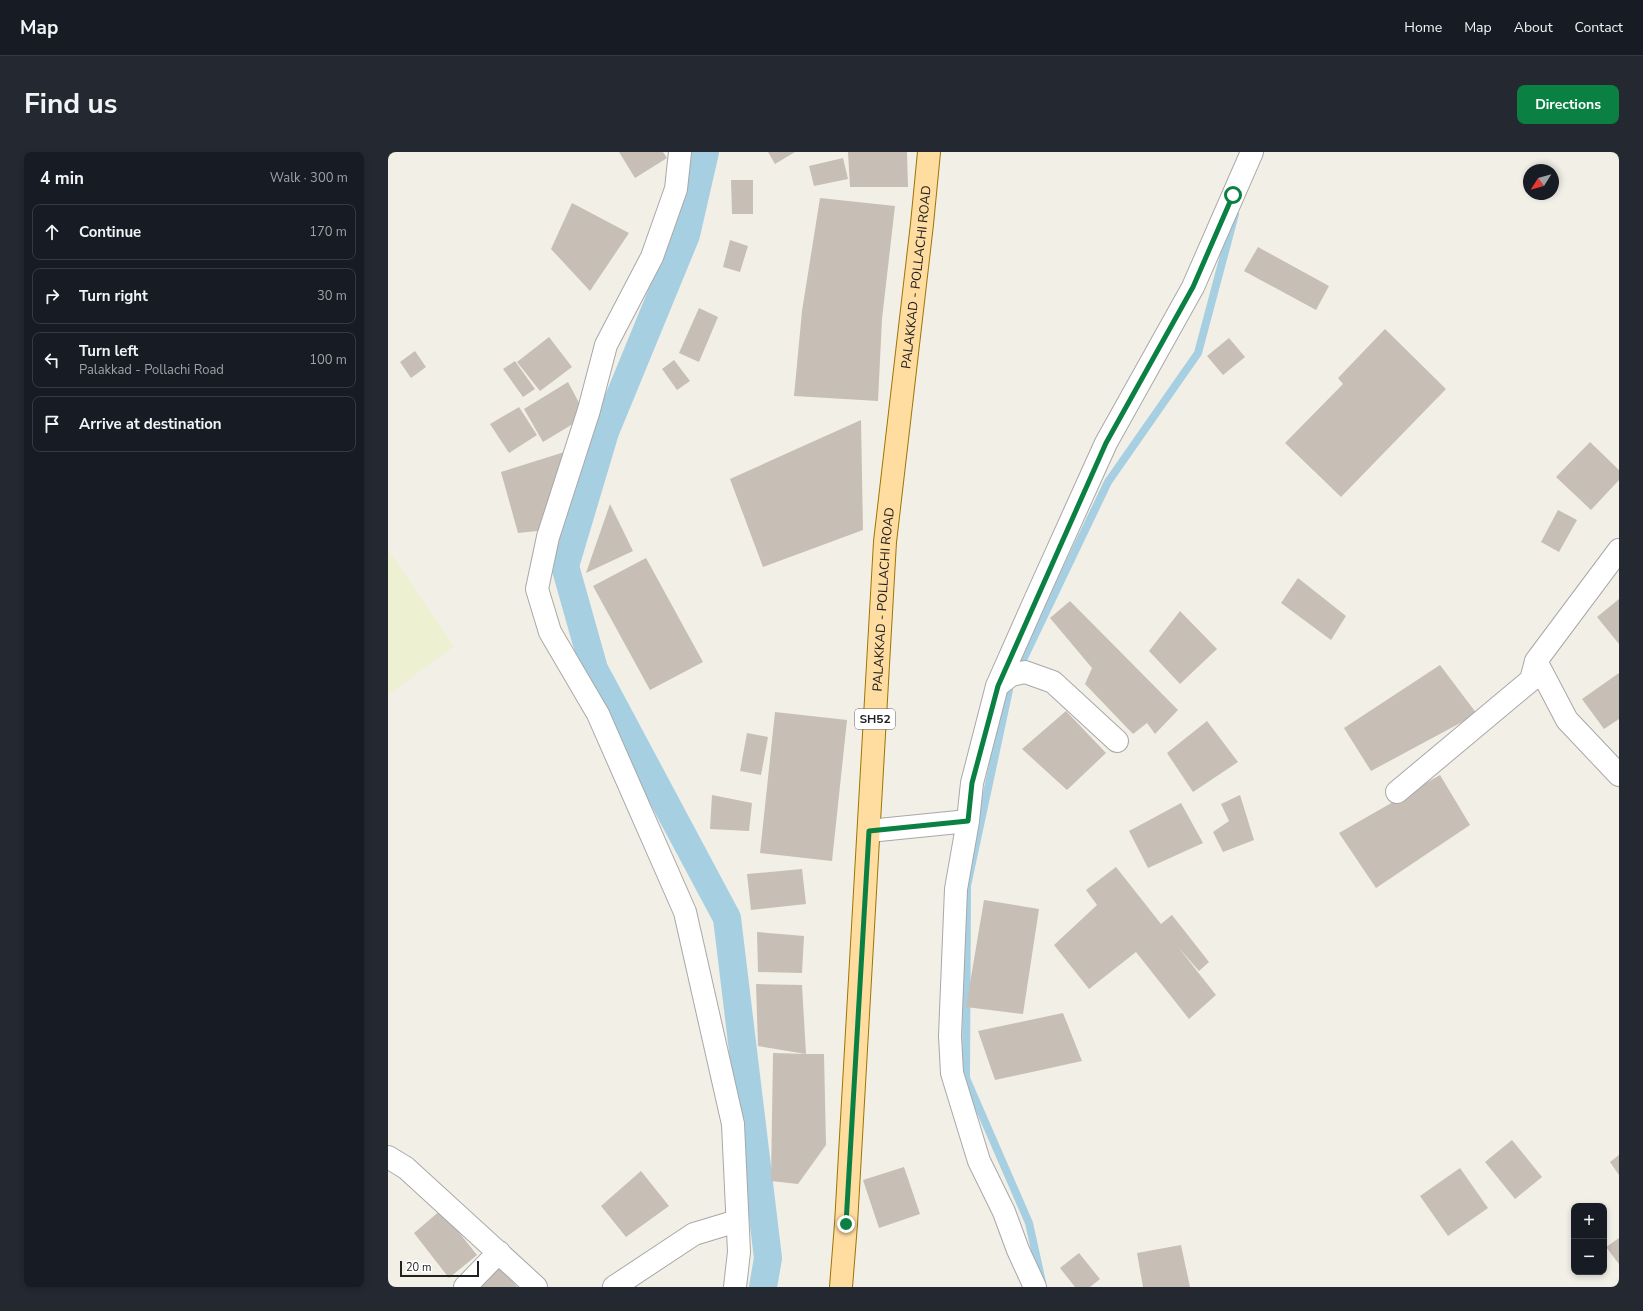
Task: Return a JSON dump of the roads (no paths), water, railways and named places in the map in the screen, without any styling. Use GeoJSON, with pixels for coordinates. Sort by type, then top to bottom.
{"type":"FeatureCollection","features":[{"type":"Feature","properties":{"kind":"main road","name":"PALAKKAD - POLLACHI ROAD"},"geometry":{"type":"LineString","coordinates":[[841,1287],[846,1224],[885,542],[922,232],[929,152]]}},
{"type":"Feature","properties":{"kind":"street"},"geometry":{"type":"LineString","coordinates":[[680,152],[676,189],[652,257],[606,345],[589,410],[548,537],[537,589],[550,632],[598,714],[685,912],[733,1124],[739,1252],[735,1287]]}},
{"type":"Feature","properties":{"kind":"street"},"geometry":{"type":"LineString","coordinates":[[1035,1287],[1018,1250],[1004,1212],[979,1161],[952,1073],[950,1036],[956,889],[968,821],[972,783],[998,686],[1106,443],[1193,287],[1252,152]]}},
{"type":"Feature","properties":{"kind":"street"},"geometry":{"type":"LineString","coordinates":[[1397,792],[1531,680],[1536,661],[1619,550]]}},
{"type":"Feature","properties":{"kind":"street"},"geometry":{"type":"LineString","coordinates":[[1536,661],[1566,720],[1619,775]]}},
{"type":"Feature","properties":{"kind":"street"},"geometry":{"type":"LineString","coordinates":[[998,686],[1011,675],[1025,672],[1052,682],[1117,741]]}},
{"type":"Feature","properties":{"kind":"street"},"geometry":{"type":"LineString","coordinates":[[869,831],[968,821]]}},
{"type":"Feature","properties":{"kind":"street"},"geometry":{"type":"LineString","coordinates":[[388,1157],[406,1168],[536,1287]]}},
{"type":"Feature","properties":{"kind":"street"},"geometry":{"type":"LineString","coordinates":[[614,1287],[694,1234],[737,1221]]}},
{"type":"Feature","properties":{"kind":"street"},"geometry":{"type":"LineString","coordinates":[[465,1287],[499,1252]]}},
{"type":"Feature","properties":{"kind":"waterway"},"geometry":{"type":"LineString","coordinates":[[705,152],[686,235],[605,432],[565,566],[594,669],[727,918],[768,1258],[763,1287]]}},
{"type":"Feature","properties":{"kind":"waterway"},"geometry":{"type":"LineString","coordinates":[[1021,664],[1108,482],[1198,353],[1235,214]]}},
{"type":"Feature","properties":{"kind":"waterway"},"geometry":{"type":"LineString","coordinates":[[1009,690],[967,886],[966,1078],[1029,1223],[1042,1282]]}}]}
